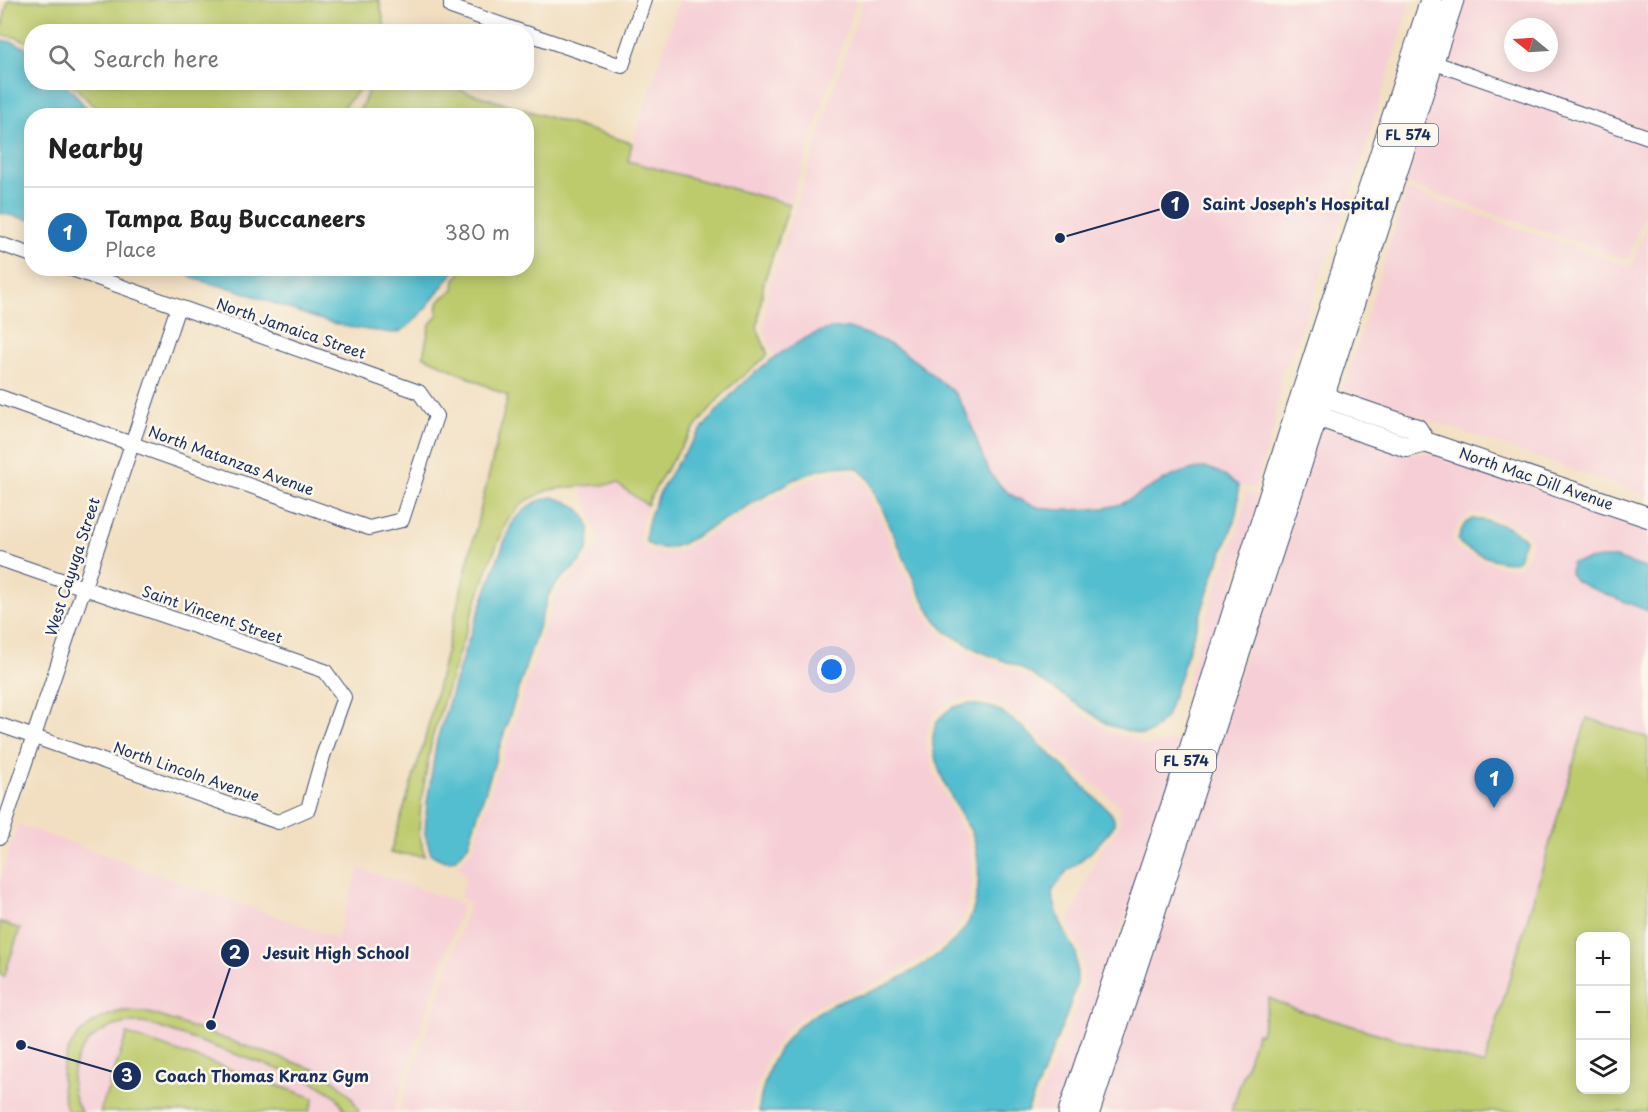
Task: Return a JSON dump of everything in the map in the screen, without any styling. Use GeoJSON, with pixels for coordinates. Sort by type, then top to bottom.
{"type":"FeatureCollection","features":[{"type":"Feature","properties":{"kind":"main road","name":"FL 574"},"geometry":{"type":"LineString","coordinates":[[1089,1112],[1310,403],[1422,58],[1431,0]]}},
{"type":"Feature","properties":{"kind":"main road","name":"FL 574"},"geometry":{"type":"LineString","coordinates":[[1422,58],[1453,0]]}},
{"type":"Feature","properties":{"kind":"main road","name":"FL 574"},"geometry":{"type":"LineString","coordinates":[[1069,1112],[1310,403]]}},
{"type":"Feature","properties":{"kind":"street"},"geometry":{"type":"LineString","coordinates":[[451,0],[451,7],[499,24]]}},
{"type":"Feature","properties":{"kind":"street"},"geometry":{"type":"LineString","coordinates":[[534,36],[622,66],[644,0]]}},
{"type":"Feature","properties":{"kind":"street"},"geometry":{"type":"LineString","coordinates":[[1422,58],[1648,136]]}},
{"type":"Feature","properties":{"kind":"street"},"geometry":{"type":"LineString","coordinates":[[0,244],[24,252]]}},
{"type":"Feature","properties":{"kind":"street","name":"North Jamaica Street"},"geometry":{"type":"LineString","coordinates":[[92,276],[419,392],[436,416],[418,470]]}},
{"type":"Feature","properties":{"kind":"street","name":"West Cayuga Street"},"geometry":{"type":"LineString","coordinates":[[0,837],[178,306]]}},
{"type":"Feature","properties":{"kind":"street","name":"North Matanzas Avenue"},"geometry":{"type":"LineString","coordinates":[[0,397],[369,528],[402,520],[418,470]]}},
{"type":"Feature","properties":{"kind":"street","name":"North Mac Dill Avenue"},"geometry":{"type":"LineString","coordinates":[[1310,403],[1407,447],[1425,442],[1648,517]]}},
{"type":"Feature","properties":{"kind":"street","name":"Saint Vincent Street"},"geometry":{"type":"LineString","coordinates":[[0,559],[325,672],[344,698],[323,756]]}},
{"type":"Feature","properties":{"kind":"street","name":"North Lincoln Avenue"},"geometry":{"type":"LineString","coordinates":[[0,724],[278,822],[308,809],[323,756]]}},
{"type":"Feature","properties":{"kind":"shaded area"},"geometry":{"type":"Polygon","coordinates":[[[679,0],[857,0],[790,204],[627,161],[679,0]]]}},
{"type":"Feature","properties":{"kind":"shaded area"},"geometry":{"type":"Polygon","coordinates":[[[863,0],[1411,0],[1352,192],[1292,353],[1281,371],[1274,427],[1255,489],[1238,485],[1223,474],[1203,467],[1158,482],[1121,504],[1066,509],[1040,508],[1016,499],[1000,486],[984,462],[955,394],[883,341],[849,328],[823,330],[775,357],[763,328],[770,284],[863,0]]]}},
{"type":"Feature","properties":{"kind":"shaded area"},"geometry":{"type":"Polygon","coordinates":[[[1460,0],[1648,0],[1648,130],[1440,58],[1460,0]]]}},
{"type":"Feature","properties":{"kind":"shaded area"},"geometry":{"type":"Polygon","coordinates":[[[1436,70],[1648,143],[1648,204],[1628,260],[1409,185],[1403,185],[1436,70]]]}},
{"type":"Feature","properties":{"kind":"shaded area"},"geometry":{"type":"Polygon","coordinates":[[[1407,190],[1631,267],[1648,222],[1648,496],[1343,390],[1407,190]]]}},
{"type":"Feature","properties":{"kind":"shaded area"},"geometry":{"type":"Polygon","coordinates":[[[1321,423],[1410,453],[1436,453],[1648,523],[1648,569],[1601,558],[1590,561],[1576,581],[1648,611],[1648,738],[1587,719],[1484,1066],[1292,1008],[1269,998],[1261,1034],[1257,1033],[1231,1112],[1096,1112],[1321,423]],[[1473,513],[1459,522],[1452,539],[1458,550],[1499,566],[1512,568],[1521,566],[1529,552],[1531,540],[1523,529],[1489,516],[1473,513]]]}},
{"type":"Feature","properties":{"kind":"shaded area"},"geometry":{"type":"Polygon","coordinates":[[[1284,427],[1062,1112],[1033,1112],[1073,1016],[1083,983],[1082,953],[1068,925],[1099,852],[1119,827],[1118,814],[1121,807],[1046,743],[1024,721],[1003,706],[990,701],[969,698],[946,704],[932,718],[925,738],[932,767],[959,824],[967,835],[972,860],[972,883],[963,919],[946,942],[929,954],[872,986],[818,1005],[787,1028],[766,1061],[753,1101],[753,1112],[399,1112],[469,906],[468,901],[460,897],[466,877],[456,865],[463,862],[473,847],[555,596],[559,588],[581,568],[593,549],[601,543],[580,486],[617,484],[647,505],[640,529],[641,544],[650,552],[668,554],[685,548],[796,485],[839,471],[854,473],[864,482],[926,616],[942,635],[958,647],[976,656],[1018,672],[1107,730],[1135,739],[1143,746],[1182,739],[1194,702],[1185,689],[1214,592],[1237,533],[1245,492],[1255,495],[1259,493],[1278,434],[1284,427]]]}},
{"type":"Feature","properties":{"kind":"shaded area"},"geometry":{"type":"Polygon","coordinates":[[[18,824],[336,938],[359,868],[463,904],[393,1112],[0,1112],[0,879],[18,824]]]}},
{"type":"Feature","properties":{"kind":"green space"},"geometry":{"type":"Polygon","coordinates":[[[8,0],[379,0],[384,24],[24,24],[24,40],[0,35],[8,0]]]}},
{"type":"Feature","properties":{"kind":"green space"},"geometry":{"type":"Polygon","coordinates":[[[77,90],[359,90],[342,108],[96,108],[77,90]]]}},
{"type":"Feature","properties":{"kind":"green space"},"geometry":{"type":"Polygon","coordinates":[[[367,90],[461,90],[519,108],[361,108],[367,90]]]}},
{"type":"Feature","properties":{"kind":"green space"},"geometry":{"type":"Polygon","coordinates":[[[534,113],[632,143],[628,161],[790,204],[764,282],[757,328],[768,355],[729,388],[706,413],[673,459],[647,505],[617,484],[580,486],[548,490],[524,502],[508,519],[491,559],[432,738],[421,802],[419,833],[425,856],[390,853],[424,743],[508,396],[423,356],[430,324],[437,316],[438,303],[454,290],[455,279],[458,276],[534,276],[534,113]]]}},
{"type":"Feature","properties":{"kind":"green space"},"geometry":{"type":"Polygon","coordinates":[[[1587,718],[1648,738],[1648,1112],[1231,1112],[1257,1033],[1261,1034],[1269,998],[1292,1008],[1484,1065],[1587,718]]]}},
{"type":"Feature","properties":{"kind":"green space"},"geometry":{"type":"Polygon","coordinates":[[[0,922],[20,929],[4,977],[0,975],[0,922]]]}},
{"type":"Feature","properties":{"kind":"green space"},"geometry":{"type":"Polygon","coordinates":[[[123,1011],[156,1015],[316,1070],[342,1087],[352,1098],[359,1112],[346,1112],[336,1096],[312,1081],[152,1025],[133,1023],[114,1026],[99,1034],[86,1045],[77,1059],[72,1075],[74,1093],[81,1112],[68,1112],[62,1078],[64,1062],[70,1048],[79,1035],[91,1025],[123,1011]]]}},
{"type":"Feature","properties":{"kind":"green space"},"geometry":{"type":"Polygon","coordinates":[[[127,1034],[314,1098],[309,1112],[100,1112],[127,1034]]]}},
{"type":"Feature","properties":{"kind":"water"},"geometry":{"type":"Polygon","coordinates":[[[0,40],[24,47],[24,90],[71,90],[86,108],[24,108],[24,218],[0,213],[0,40]]]}},
{"type":"Feature","properties":{"kind":"water"},"geometry":{"type":"Polygon","coordinates":[[[190,276],[451,276],[413,322],[394,333],[344,326],[240,291],[190,276]]]}},
{"type":"Feature","properties":{"kind":"water"},"geometry":{"type":"Polygon","coordinates":[[[849,328],[898,349],[956,395],[966,412],[984,461],[992,475],[1002,488],[1017,499],[1045,509],[1094,509],[1123,503],[1171,477],[1202,468],[1216,471],[1238,485],[1237,507],[1232,528],[1216,568],[1166,717],[1150,733],[1142,735],[1109,725],[1020,667],[979,651],[946,632],[931,614],[917,587],[869,479],[857,468],[838,466],[818,470],[793,480],[682,544],[659,548],[646,542],[648,524],[664,484],[691,443],[740,385],[799,342],[825,330],[849,328]]]}},
{"type":"Feature","properties":{"kind":"water"},"geometry":{"type":"Polygon","coordinates":[[[552,497],[567,502],[584,515],[589,529],[587,550],[580,561],[556,583],[549,594],[468,845],[456,859],[443,860],[431,854],[425,834],[427,803],[437,740],[464,653],[513,521],[528,507],[552,497]]]}},
{"type":"Feature","properties":{"kind":"water"},"geometry":{"type":"Polygon","coordinates":[[[1472,519],[1501,525],[1520,535],[1525,540],[1517,561],[1494,559],[1462,545],[1458,540],[1464,525],[1472,519]]]}},
{"type":"Feature","properties":{"kind":"water"},"geometry":{"type":"Polygon","coordinates":[[[1616,558],[1648,569],[1648,611],[1588,587],[1576,581],[1570,573],[1571,563],[1616,558]]]}},
{"type":"Feature","properties":{"kind":"water"},"geometry":{"type":"Polygon","coordinates":[[[970,704],[1000,711],[1020,725],[1111,813],[1114,819],[1114,825],[1110,831],[1091,852],[1066,872],[1053,890],[1052,896],[1061,924],[1076,953],[1077,982],[1067,1014],[1027,1112],[759,1112],[763,1087],[774,1059],[781,1047],[800,1026],[835,1003],[872,991],[928,962],[962,932],[969,921],[978,890],[976,846],[972,832],[951,797],[938,768],[933,739],[935,726],[948,710],[970,704]]]}},
{"type":"Feature","properties":{"kind":"place","name":"Saint Joseph's Hospital"},"geometry":{"type":"Point","coordinates":[1060,238]}},
{"type":"Feature","properties":{"kind":"place","name":"Tampa Bay Buccaneers"},"geometry":{"type":"Point","coordinates":[1494,808]}},
{"type":"Feature","properties":{"kind":"place","name":"Jesuit High School"},"geometry":{"type":"Point","coordinates":[211,1025]}},
{"type":"Feature","properties":{"kind":"place","name":"Coach Thomas Kranz Gym"},"geometry":{"type":"Point","coordinates":[21,1045]}}]}
